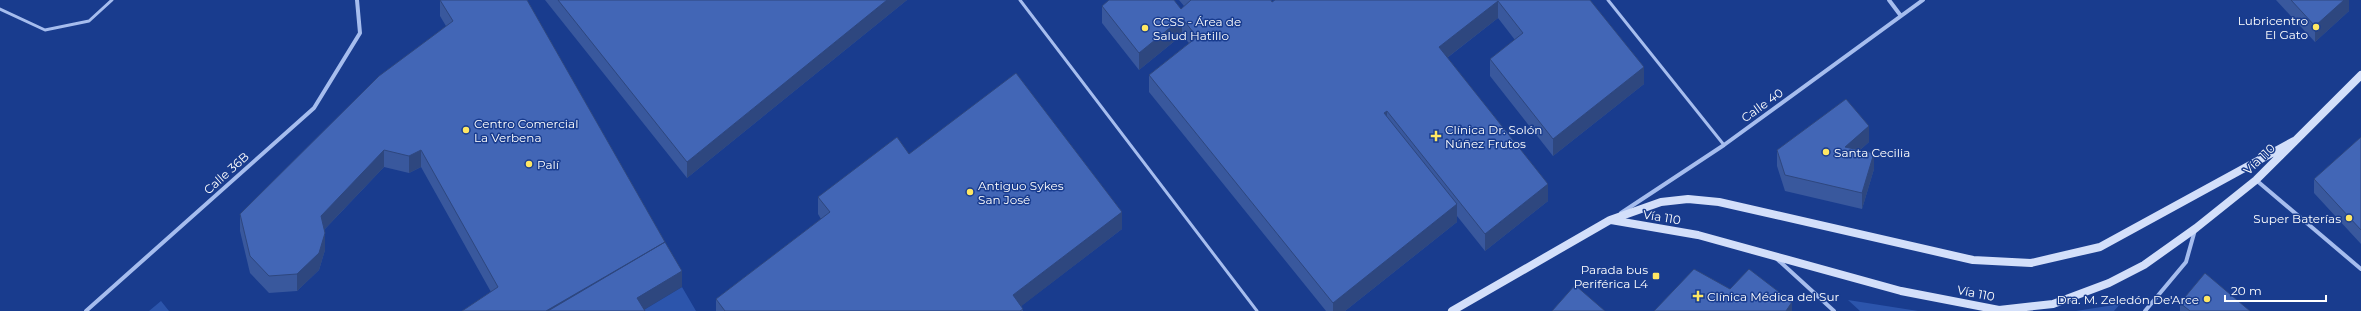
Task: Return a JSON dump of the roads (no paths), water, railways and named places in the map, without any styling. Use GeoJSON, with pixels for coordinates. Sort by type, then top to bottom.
{"type":"FeatureCollection","features":[{"type":"Feature","properties":{"kind":"main road","name":"Vía 110"},"geometry":{"type":"LineString","coordinates":[[1610,220],[1698,235],[1901,291],[1999,310],[2053,304],[2109,283],[2144,265],[2196,228],[2256,180],[2361,75]]}},
{"type":"Feature","properties":{"kind":"main road","name":"Vía 110"},"geometry":{"type":"LineString","coordinates":[[1452,311],[1610,220],[1662,202],[1688,199],[1719,202],[1973,260],[2031,263],[2100,247],[2294,141]]}},
{"type":"Feature","properties":{"kind":"street","name":"Calle 36B"},"geometry":{"type":"LineString","coordinates":[[86,311],[314,108],[360,33],[357,0]]}},
{"type":"Feature","properties":{"kind":"street"},"geometry":{"type":"LineString","coordinates":[[1889,0],[1901,16]]}},
{"type":"Feature","properties":{"kind":"street","name":"Calle 40"},"geometry":{"type":"LineString","coordinates":[[1610,220],[1724,145],[1923,0]]}},
{"type":"Feature","properties":{"kind":"street"},"geometry":{"type":"LineString","coordinates":[[2256,180],[2361,269]]}},
{"type":"Feature","properties":{"kind":"street"},"geometry":{"type":"LineString","coordinates":[[2145,311],[2186,262],[2196,228]]}},
{"type":"Feature","properties":{"kind":"street"},"geometry":{"type":"LineString","coordinates":[[1775,257],[1834,311]]}},
{"type":"Feature","properties":{"kind":"lane"},"geometry":{"type":"LineString","coordinates":[[0,9],[45,30],[89,22],[112,0]]}},
{"type":"Feature","properties":{"kind":"lane"},"geometry":{"type":"LineString","coordinates":[[1020,0],[1257,311]]}},
{"type":"Feature","properties":{"kind":"lane"},"geometry":{"type":"LineString","coordinates":[[1608,0],[1724,145]]}},
{"type":"Feature","properties":{"kind":"place","name":"Lubricentro El Gato"},"geometry":{"type":"Point","coordinates":[2316,27]}},
{"type":"Feature","properties":{"kind":"place","name":"CCSS - Área de Salud Hatillo"},"geometry":{"type":"Point","coordinates":[1145,28]}},
{"type":"Feature","properties":{"kind":"place","name":"Centro Comercial La Verbena"},"geometry":{"type":"Point","coordinates":[466,130]}},
{"type":"Feature","properties":{"kind":"place","name":"Clínica Dr. Solón Núñez Frutos"},"geometry":{"type":"Point","coordinates":[1436,136]}},
{"type":"Feature","properties":{"kind":"place","name":"Santa Cecilia"},"geometry":{"type":"Point","coordinates":[1826,152]}},
{"type":"Feature","properties":{"kind":"place","name":"Palí"},"geometry":{"type":"Point","coordinates":[529,164]}},
{"type":"Feature","properties":{"kind":"place","name":"Antiguo Sykes San José"},"geometry":{"type":"Point","coordinates":[970,192]}},
{"type":"Feature","properties":{"kind":"place","name":"Super Baterías"},"geometry":{"type":"Point","coordinates":[2349,218]}},
{"type":"Feature","properties":{"kind":"place","name":"Parada bus Periférica L4"},"geometry":{"type":"Point","coordinates":[1656,276]}},
{"type":"Feature","properties":{"kind":"place","name":"Clínica Médica del Sur"},"geometry":{"type":"Point","coordinates":[1698,296]}},
{"type":"Feature","properties":{"kind":"place","name":"Dra. M. Zeledón De'Arce"},"geometry":{"type":"Point","coordinates":[2207,299]}}]}
